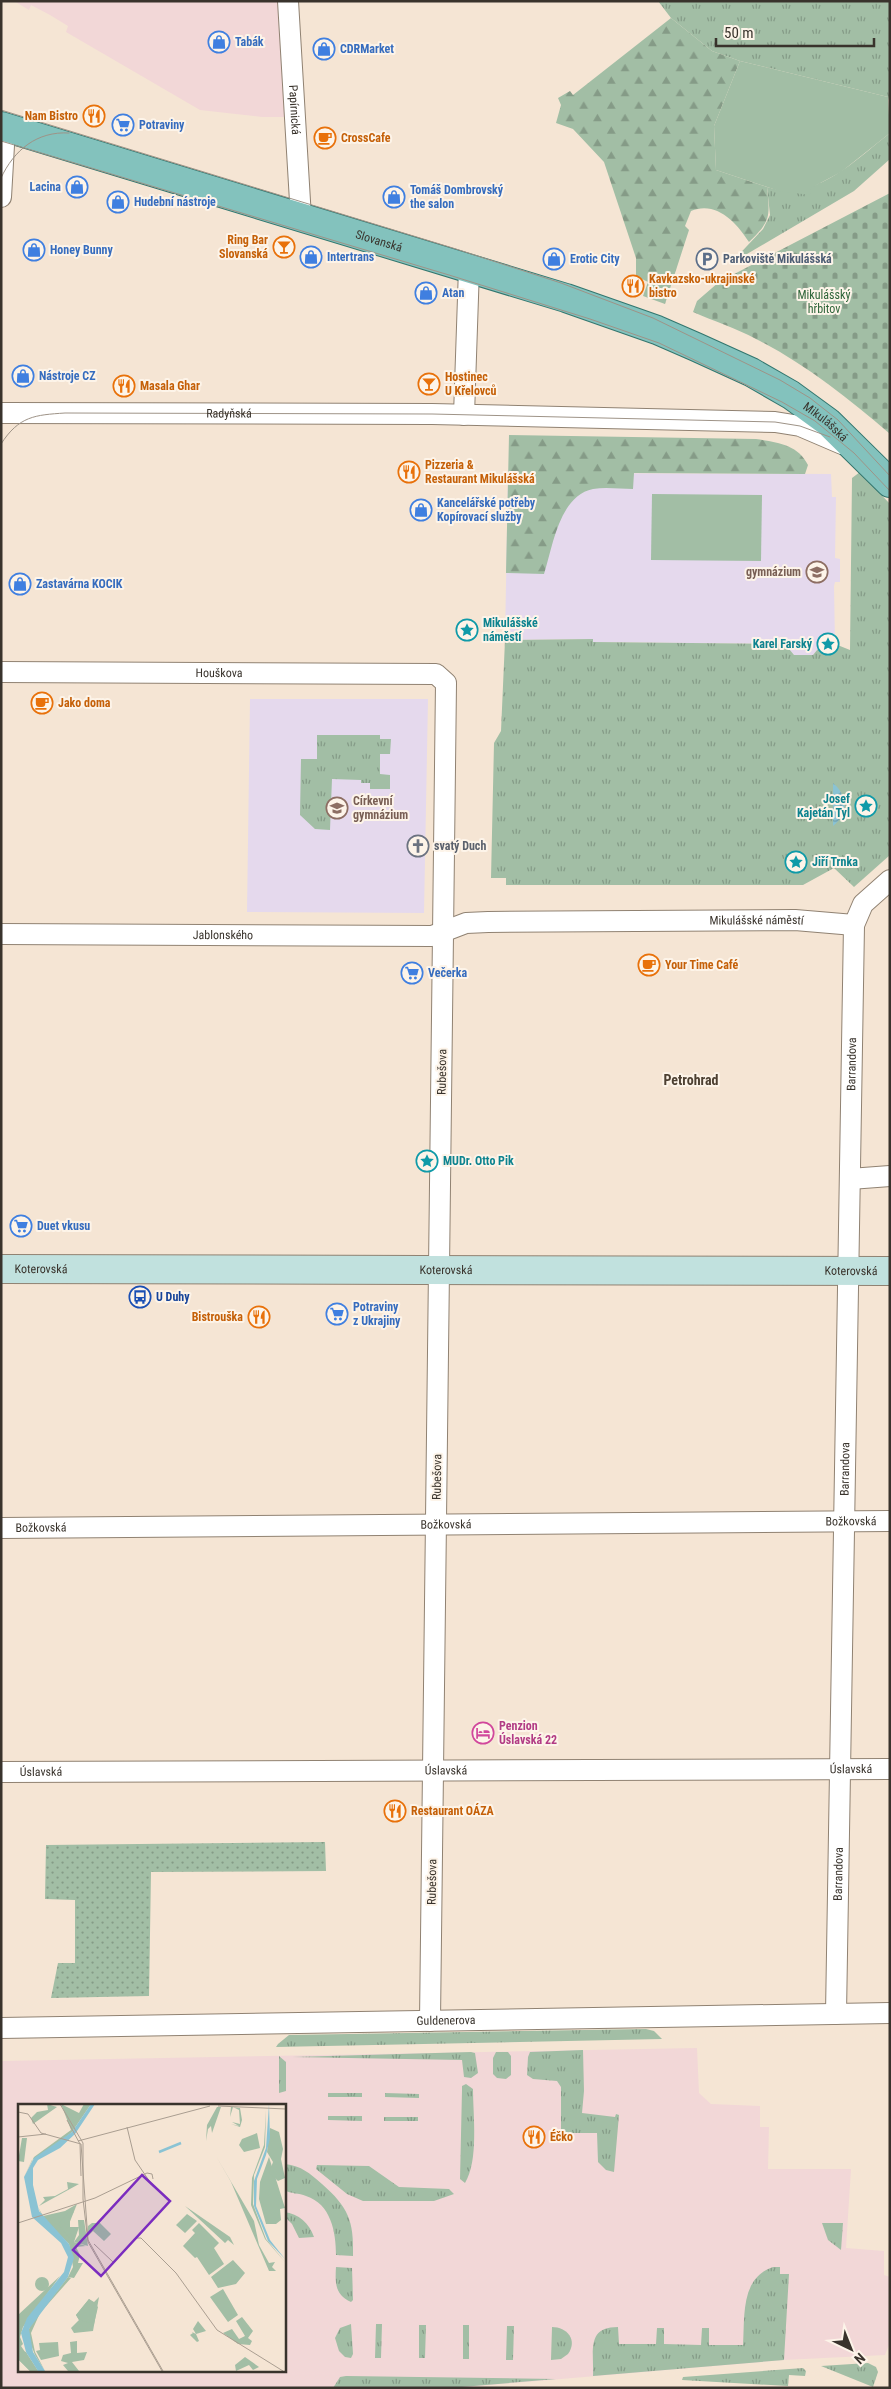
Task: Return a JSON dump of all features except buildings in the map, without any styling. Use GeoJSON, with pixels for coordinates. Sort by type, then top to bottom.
{"type":"FeatureCollection","features":[{"type":"Feature","properties":{"kind":"main road","name":"Slovanská"},"geometry":{"type":"LineString","coordinates":[[3,127],[566,298],[657,330],[751,372]]}},
{"type":"Feature","properties":{"kind":"main road","name":"Mikulášská"},"geometry":{"type":"LineString","coordinates":[[751,372],[811,408],[866,457],[890,483]]}},
{"type":"Feature","properties":{"kind":"street","name":"Papírnická"},"geometry":{"type":"LineString","coordinates":[[288,1],[301,218]]}},
{"type":"Feature","properties":{"kind":"street"},"geometry":{"type":"LineString","coordinates":[[1,197],[3,127]]}},
{"type":"Feature","properties":{"kind":"street"},"geometry":{"type":"LineString","coordinates":[[469,268],[460,415],[775,422],[800,426],[818,432],[866,457]]}},
{"type":"Feature","properties":{"kind":"street","name":"Radyňská"},"geometry":{"type":"LineString","coordinates":[[1,413],[460,415]]}},
{"type":"Feature","properties":{"kind":"street","name":"Houškova"},"geometry":{"type":"LineString","coordinates":[[1,672],[436,674],[445,680],[447,686],[444,933]]}},
{"type":"Feature","properties":{"kind":"street"},"geometry":{"type":"LineString","coordinates":[[854,925],[863,904],[890,880]]}},
{"type":"Feature","properties":{"kind":"street","name":"Mikulášské náměstí"},"geometry":{"type":"LineString","coordinates":[[444,933],[466,923],[488,922],[795,920],[854,925]]}},
{"type":"Feature","properties":{"kind":"street","name":"Barrandova"},"geometry":{"type":"LineString","coordinates":[[836,2014],[854,925]]}},
{"type":"Feature","properties":{"kind":"street","name":"Jablonského"},"geometry":{"type":"LineString","coordinates":[[1,934],[432,936],[444,933]]}},
{"type":"Feature","properties":{"kind":"street","name":"Rubešova"},"geometry":{"type":"LineString","coordinates":[[430,2021],[444,933]]}},
{"type":"Feature","properties":{"kind":"street"},"geometry":{"type":"LineString","coordinates":[[850,1179],[890,1176]]}},
{"type":"Feature","properties":{"kind":"street","name":"Koterovská"},"geometry":{"type":"LineString","coordinates":[[1,1269],[890,1271]]}},
{"type":"Feature","properties":{"kind":"street","name":"Božkovská"},"geometry":{"type":"LineString","coordinates":[[1,1528],[436,1523],[890,1521]]}},
{"type":"Feature","properties":{"kind":"street","name":"Úslavská"},"geometry":{"type":"LineString","coordinates":[[1,1772],[890,1769]]}},
{"type":"Feature","properties":{"kind":"street","name":"Guldenerova"},"geometry":{"type":"LineString","coordinates":[[1,2028],[890,2013]]}},
{"type":"Feature","properties":{"kind":"shaded area"},"geometry":{"type":"Polygon","coordinates":[[[14,1],[296,1],[303,117],[262,117],[200,110],[66,32],[68,26],[50,15],[31,5],[29,10],[14,1]]]}},
{"type":"Feature","properties":{"kind":"shaded area"},"geometry":{"type":"Polygon","coordinates":[[[508,473],[831,474],[832,497],[836,497],[835,558],[840,559],[840,582],[835,582],[834,586],[835,644],[822,644],[813,655],[794,655],[784,644],[593,642],[593,639],[505,640],[508,473]]]}},
{"type":"Feature","properties":{"kind":"shaded area","name":"Církevní gymnázium"},"geometry":{"type":"Polygon","coordinates":[[[250,699],[428,699],[424,913],[247,912],[250,699]]]}},
{"type":"Feature","properties":{"kind":"shaded area"},"geometry":{"type":"Polygon","coordinates":[[[697,2048],[699,2093],[711,2104],[760,2106],[760,2127],[769,2127],[768,2169],[851,2169],[846,2248],[884,2251],[884,2275],[890,2277],[890,2342],[885,2355],[784,2360],[454,2388],[1,2388],[1,2061],[697,2048]]]}},
{"type":"Feature","properties":{"kind":"green space"},"geometry":{"type":"Polygon","coordinates":[[[658,1],[890,1],[890,104],[888,97],[740,61],[712,51],[671,18],[658,1]]]}},
{"type":"Feature","properties":{"kind":"green space"},"geometry":{"type":"Polygon","coordinates":[[[671,18],[712,51],[740,61],[714,126],[716,170],[767,187],[769,205],[767,218],[762,229],[749,242],[725,215],[709,209],[700,208],[691,211],[685,226],[689,230],[665,304],[643,296],[648,282],[636,276],[636,258],[604,162],[573,129],[556,123],[561,105],[558,98],[570,91],[573,95],[671,18]]]}},
{"type":"Feature","properties":{"kind":"green space"},"geometry":{"type":"Polygon","coordinates":[[[740,61],[888,97],[890,133],[841,172],[811,188],[810,195],[779,191],[716,170],[714,126],[740,61]]]}},
{"type":"Feature","properties":{"kind":"green space"},"geometry":{"type":"Polygon","coordinates":[[[890,133],[890,159],[854,191],[730,264],[763,229],[770,215],[767,187],[785,190],[802,189],[818,184],[848,166],[890,133]]]}},
{"type":"Feature","properties":{"kind":"green space","name":"Mikulášský hřbitov"},"geometry":{"type":"Polygon","coordinates":[[[890,193],[890,434],[842,395],[792,359],[748,335],[693,312],[697,301],[719,282],[890,193]]]}},
{"type":"Feature","properties":{"kind":"green space"},"geometry":{"type":"Polygon","coordinates":[[[509,435],[756,439],[779,443],[792,448],[804,458],[808,465],[805,474],[634,473],[633,489],[593,489],[572,501],[554,537],[544,574],[506,573],[509,435]]]}},
{"type":"Feature","properties":{"kind":"green space","name":"Mikulášské náměstí"},"geometry":{"type":"Polygon","coordinates":[[[860,472],[890,504],[890,855],[854,887],[834,868],[803,885],[506,885],[506,878],[491,878],[494,743],[501,731],[505,640],[593,639],[593,642],[785,644],[794,655],[813,655],[822,644],[835,644],[850,650],[852,478],[860,472]]]}},
{"type":"Feature","properties":{"kind":"green space"},"geometry":{"type":"Polygon","coordinates":[[[652,494],[762,495],[761,561],[651,560],[652,494]]]}},
{"type":"Feature","properties":{"kind":"green space"},"geometry":{"type":"Polygon","coordinates":[[[317,735],[380,735],[380,739],[391,739],[390,754],[380,754],[380,774],[390,775],[390,789],[370,789],[370,783],[361,783],[361,780],[332,779],[330,830],[315,829],[300,815],[301,759],[317,759],[317,735]]]}},
{"type":"Feature","properties":{"kind":"green space"},"geometry":{"type":"Polygon","coordinates":[[[325,1842],[326,1871],[151,1872],[149,1996],[51,1998],[58,1963],[75,1963],[75,1900],[45,1899],[46,1845],[325,1842]]]}},
{"type":"Feature","properties":{"kind":"green space"},"geometry":{"type":"Polygon","coordinates":[[[646,2029],[654,2031],[662,2039],[276,2047],[289,2035],[646,2029]]]}},
{"type":"Feature","properties":{"kind":"green space"},"geometry":{"type":"Polygon","coordinates":[[[583,2050],[584,2091],[582,2113],[615,2117],[616,2114],[619,2115],[614,2172],[606,2170],[598,2162],[597,2133],[561,2133],[561,2087],[557,2081],[533,2079],[527,2075],[530,2052],[583,2050]]]}},
{"type":"Feature","properties":{"kind":"green space"},"geometry":{"type":"Polygon","coordinates":[[[496,2052],[508,2052],[511,2056],[511,2075],[506,2079],[497,2078],[493,2074],[493,2058],[496,2052]]]}},
{"type":"Feature","properties":{"kind":"green space"},"geometry":{"type":"Polygon","coordinates":[[[475,2053],[478,2073],[471,2078],[464,2077],[462,2060],[292,2057],[475,2053]]]}},
{"type":"Feature","properties":{"kind":"green space"},"geometry":{"type":"Polygon","coordinates":[[[279,2056],[286,2062],[286,2091],[279,2093],[279,2056]]]}},
{"type":"Feature","properties":{"kind":"green space"},"geometry":{"type":"Polygon","coordinates":[[[466,2084],[473,2089],[474,2150],[465,2183],[460,2179],[462,2086],[466,2084]]]}},
{"type":"Feature","properties":{"kind":"green space"},"geometry":{"type":"Polygon","coordinates":[[[328,2093],[362,2093],[362,2097],[328,2097],[328,2093]]]}},
{"type":"Feature","properties":{"kind":"green space"},"geometry":{"type":"Polygon","coordinates":[[[385,2093],[419,2094],[419,2098],[385,2097],[385,2093]]]}},
{"type":"Feature","properties":{"kind":"green space"},"geometry":{"type":"Polygon","coordinates":[[[328,2116],[362,2116],[362,2121],[328,2120],[328,2116]]]}},
{"type":"Feature","properties":{"kind":"green space"},"geometry":{"type":"Polygon","coordinates":[[[384,2117],[418,2117],[418,2121],[384,2121],[384,2117]]]}},
{"type":"Feature","properties":{"kind":"green space"},"geometry":{"type":"Polygon","coordinates":[[[285,2164],[301,2168],[331,2192],[348,2215],[352,2233],[353,2256],[336,2255],[333,2228],[321,2205],[306,2196],[285,2190],[285,2164]]]}},
{"type":"Feature","properties":{"kind":"green space"},"geometry":{"type":"Polygon","coordinates":[[[317,2165],[369,2166],[399,2187],[449,2189],[454,2194],[434,2201],[363,2201],[347,2194],[316,2169],[317,2165]]]}},
{"type":"Feature","properties":{"kind":"green space"},"geometry":{"type":"Polygon","coordinates":[[[285,2212],[303,2220],[314,2237],[299,2238],[292,2224],[285,2217],[285,2212]]]}},
{"type":"Feature","properties":{"kind":"green space"},"geometry":{"type":"Polygon","coordinates":[[[822,2223],[843,2223],[841,2250],[828,2240],[822,2223]]]}},
{"type":"Feature","properties":{"kind":"green space"},"geometry":{"type":"Polygon","coordinates":[[[336,2267],[352,2268],[353,2300],[351,2302],[342,2296],[337,2288],[336,2267]]]}},
{"type":"Feature","properties":{"kind":"green space"},"geometry":{"type":"Polygon","coordinates":[[[773,2267],[780,2267],[780,2274],[789,2274],[784,2360],[593,2376],[594,2342],[596,2336],[601,2331],[608,2328],[618,2327],[619,2344],[656,2344],[657,2328],[664,2328],[664,2344],[701,2345],[702,2328],[709,2328],[709,2345],[743,2345],[746,2300],[750,2289],[762,2272],[773,2267]]]}},
{"type":"Feature","properties":{"kind":"green space"},"geometry":{"type":"Polygon","coordinates":[[[351,2324],[353,2354],[351,2358],[345,2357],[339,2351],[335,2338],[340,2328],[351,2324]]]}},
{"type":"Feature","properties":{"kind":"green space"},"geometry":{"type":"Polygon","coordinates":[[[376,2324],[382,2324],[381,2358],[375,2358],[376,2324]]]}},
{"type":"Feature","properties":{"kind":"green space"},"geometry":{"type":"Polygon","coordinates":[[[419,2325],[426,2325],[425,2358],[419,2358],[419,2325]]]}},
{"type":"Feature","properties":{"kind":"green space"},"geometry":{"type":"Polygon","coordinates":[[[463,2325],[469,2325],[469,2359],[463,2359],[463,2325]]]}},
{"type":"Feature","properties":{"kind":"green space"},"geometry":{"type":"Polygon","coordinates":[[[507,2326],[514,2326],[513,2360],[506,2360],[507,2326]]]}},
{"type":"Feature","properties":{"kind":"green space"},"geometry":{"type":"Polygon","coordinates":[[[552,2327],[562,2329],[571,2339],[571,2349],[561,2359],[551,2360],[552,2327]]]}},
{"type":"Feature","properties":{"kind":"green space"},"geometry":{"type":"Polygon","coordinates":[[[868,2363],[876,2367],[878,2372],[873,2387],[821,2366],[868,2363]]]}},
{"type":"Feature","properties":{"kind":"green space"},"geometry":{"type":"Polygon","coordinates":[[[803,2368],[806,2371],[805,2376],[789,2375],[788,2386],[682,2380],[683,2377],[803,2368]]]}},
{"type":"Feature","properties":{"kind":"green space"},"geometry":{"type":"Polygon","coordinates":[[[340,2377],[556,2379],[450,2388],[333,2388],[340,2377]]]}},
{"type":"Feature","properties":{"kind":"water"},"geometry":{"type":"Polygon","coordinates":[[[833,783],[842,793],[845,804],[842,816],[833,826],[833,783]]]}},
{"type":"Feature","properties":{"kind":"tram line"},"geometry":{"type":"LineString","coordinates":[[1,110],[456,249],[561,283],[653,318],[780,380],[810,398],[838,420],[890,476]]}},
{"type":"Feature","properties":{"kind":"tram line"},"geometry":{"type":"LineString","coordinates":[[1,178],[13,159],[28,144],[47,135],[69,133]]}},
{"type":"Feature","properties":{"kind":"tram line"},"geometry":{"type":"LineString","coordinates":[[1,141],[449,275],[590,319],[659,343],[782,402],[815,421],[854,453],[890,491]]}},
{"type":"Feature","properties":{"kind":"tram line"},"geometry":{"type":"LineString","coordinates":[[1,444],[21,422],[36,416],[65,413],[432,414],[775,422],[800,426],[830,437]]}},
{"type":"Feature","properties":{"kind":"place","name":"Tabák"},"geometry":{"type":"Point","coordinates":[219,42]}},
{"type":"Feature","properties":{"kind":"place","name":"CDRMarket"},"geometry":{"type":"Point","coordinates":[324,49]}},
{"type":"Feature","properties":{"kind":"place","name":"Nam Bistro"},"geometry":{"type":"Point","coordinates":[94,116]}},
{"type":"Feature","properties":{"kind":"place","name":"Potraviny"},"geometry":{"type":"Point","coordinates":[123,125]}},
{"type":"Feature","properties":{"kind":"place","name":"CrossCafe"},"geometry":{"type":"Point","coordinates":[325,138]}},
{"type":"Feature","properties":{"kind":"place","name":"Lacina"},"geometry":{"type":"Point","coordinates":[77,187]}},
{"type":"Feature","properties":{"kind":"place","name":"Tomáš Dombrovský the salon"},"geometry":{"type":"Point","coordinates":[394,197]}},
{"type":"Feature","properties":{"kind":"place","name":"Hudební nástroje"},"geometry":{"type":"Point","coordinates":[118,202]}},
{"type":"Feature","properties":{"kind":"place","name":"Ring Bar Slovanská"},"geometry":{"type":"Point","coordinates":[284,247]}},
{"type":"Feature","properties":{"kind":"place","name":"Honey Bunny"},"geometry":{"type":"Point","coordinates":[34,250]}},
{"type":"Feature","properties":{"kind":"place","name":"Intertrans"},"geometry":{"type":"Point","coordinates":[311,257]}},
{"type":"Feature","properties":{"kind":"place","name":"Erotic City"},"geometry":{"type":"Point","coordinates":[554,259]}},
{"type":"Feature","properties":{"kind":"place","name":"Parkoviště Mikulášská"},"geometry":{"type":"Point","coordinates":[707,259]}},
{"type":"Feature","properties":{"kind":"place","name":"Kavkazsko-ukrajinské bistro"},"geometry":{"type":"Point","coordinates":[633,286]}},
{"type":"Feature","properties":{"kind":"place","name":"Atan"},"geometry":{"type":"Point","coordinates":[426,293]}},
{"type":"Feature","properties":{"kind":"place","name":"Nástroje CZ"},"geometry":{"type":"Point","coordinates":[23,376]}},
{"type":"Feature","properties":{"kind":"place","name":"Hostinec U Křelovců"},"geometry":{"type":"Point","coordinates":[429,384]}},
{"type":"Feature","properties":{"kind":"place","name":"Masala Ghar"},"geometry":{"type":"Point","coordinates":[124,386]}},
{"type":"Feature","properties":{"kind":"place","name":"Pizzeria & Restaurant Mikulášská"},"geometry":{"type":"Point","coordinates":[409,472]}},
{"type":"Feature","properties":{"kind":"place","name":"Kancelářské potřeby Kopírovací služby"},"geometry":{"type":"Point","coordinates":[421,510]}},
{"type":"Feature","properties":{"kind":"place","name":"gymnázium"},"geometry":{"type":"Point","coordinates":[817,572]}},
{"type":"Feature","properties":{"kind":"place","name":"Zastavárna KOCIK"},"geometry":{"type":"Point","coordinates":[20,584]}},
{"type":"Feature","properties":{"kind":"place","name":"Mikulášské náměstí"},"geometry":{"type":"Point","coordinates":[467,630]}},
{"type":"Feature","properties":{"kind":"place","name":"Karel Farský"},"geometry":{"type":"Point","coordinates":[828,644]}},
{"type":"Feature","properties":{"kind":"place","name":"Jako doma"},"geometry":{"type":"Point","coordinates":[42,703]}},
{"type":"Feature","properties":{"kind":"place","name":"Josef Kajetán Tyl"},"geometry":{"type":"Point","coordinates":[866,806]}},
{"type":"Feature","properties":{"kind":"place","name":"Církevní gymnázium"},"geometry":{"type":"Point","coordinates":[337,808]}},
{"type":"Feature","properties":{"kind":"place","name":"svatý Duch"},"geometry":{"type":"Point","coordinates":[418,846]}},
{"type":"Feature","properties":{"kind":"place","name":"Jiří Trnka"},"geometry":{"type":"Point","coordinates":[796,862]}},
{"type":"Feature","properties":{"kind":"place","name":"Your Time Café"},"geometry":{"type":"Point","coordinates":[649,965]}},
{"type":"Feature","properties":{"kind":"place","name":"Večerka"},"geometry":{"type":"Point","coordinates":[412,973]}},
{"type":"Feature","properties":{"kind":"place","name":"MUDr. Otto Pik"},"geometry":{"type":"Point","coordinates":[427,1161]}},
{"type":"Feature","properties":{"kind":"place","name":"Duet vkusu"},"geometry":{"type":"Point","coordinates":[21,1226]}},
{"type":"Feature","properties":{"kind":"place","name":"U Duhy"},"geometry":{"type":"Point","coordinates":[140,1297]}},
{"type":"Feature","properties":{"kind":"place","name":"Potraviny z Ukrajiny"},"geometry":{"type":"Point","coordinates":[337,1314]}},
{"type":"Feature","properties":{"kind":"place","name":"Bistrouška"},"geometry":{"type":"Point","coordinates":[259,1317]}},
{"type":"Feature","properties":{"kind":"place","name":"Penzion Úslavská 22"},"geometry":{"type":"Point","coordinates":[483,1733]}},
{"type":"Feature","properties":{"kind":"place","name":"Restaurant OÁZA"},"geometry":{"type":"Point","coordinates":[395,1811]}},
{"type":"Feature","properties":{"kind":"place","name":"Éčko"},"geometry":{"type":"Point","coordinates":[534,2137]}},
{"type":"Feature","properties":{"kind":"district","name":"Petrohrad"},"geometry":{"type":"Point","coordinates":[691,1080]}}]}
